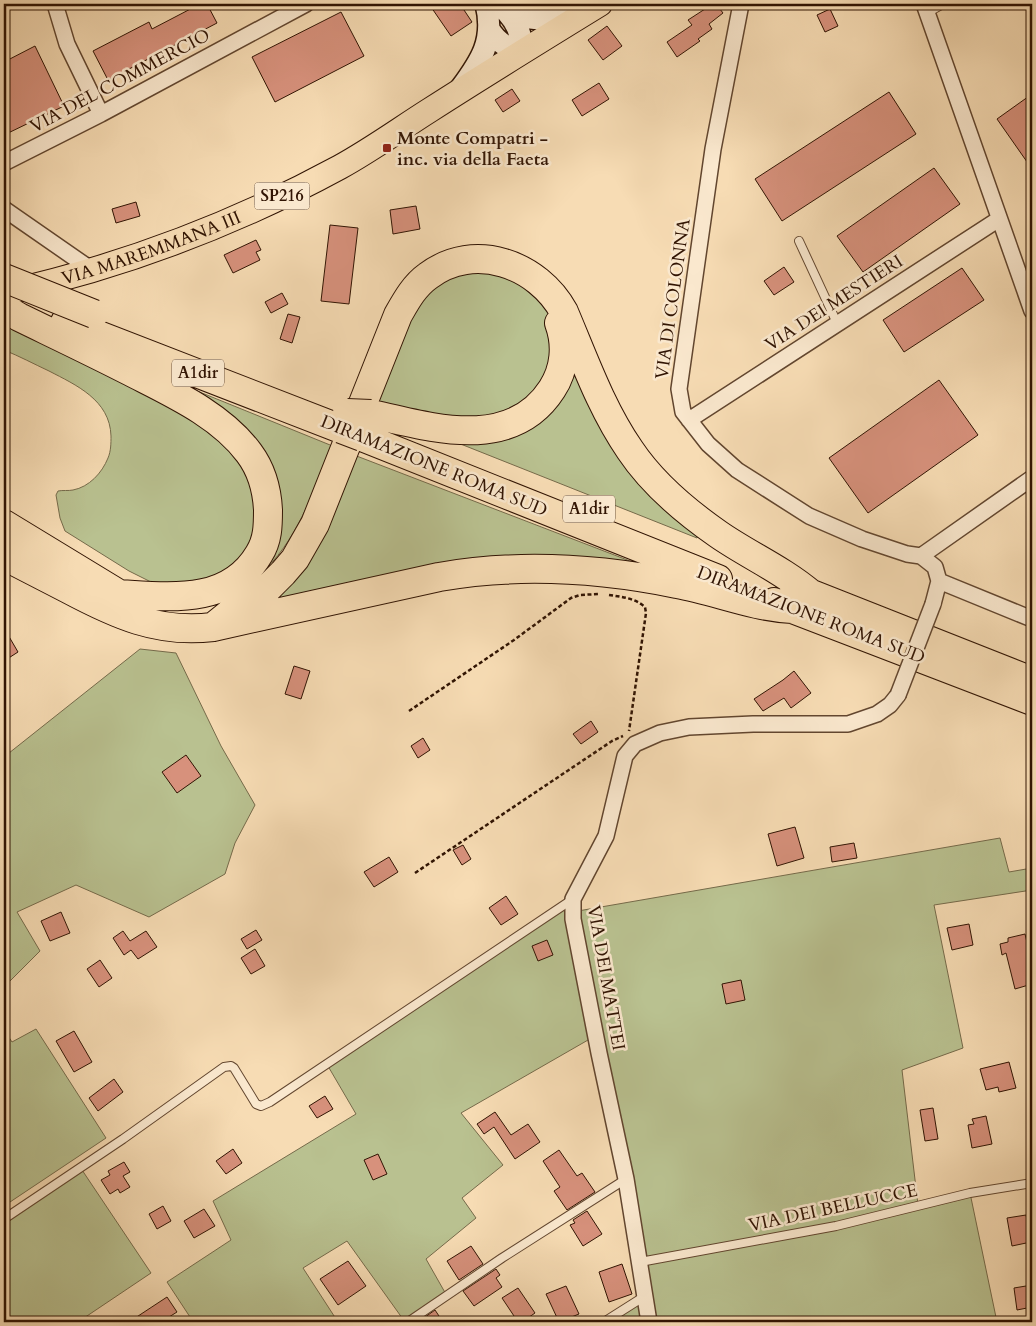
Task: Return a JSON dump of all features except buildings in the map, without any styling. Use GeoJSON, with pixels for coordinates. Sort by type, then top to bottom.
{"type":"FeatureCollection","features":[{"type":"Feature","properties":{"kind":"highway"},"geometry":{"type":"LineString","coordinates":[[4,556],[102,607],[129,618],[166,627],[194,628],[213,626],[439,577],[474,571],[510,568],[562,569],[628,576],[677,584],[764,607],[801,602],[790,578],[718,534],[673,498],[650,476],[629,449],[606,408],[564,312],[556,299],[535,279],[515,266],[484,258],[467,259],[451,263],[428,276],[412,292],[398,315],[315,524],[305,542],[289,567],[276,581],[213,626]]}},
{"type":"Feature","properties":{"kind":"highway","name":"DIRAMAZIONE ROMA SUD"},"geometry":{"type":"LineString","coordinates":[[4,278],[801,602],[1032,701]]}},
{"type":"Feature","properties":{"kind":"highway"},"geometry":{"type":"LineString","coordinates":[[358,423],[456,431],[494,428],[527,415],[548,395],[557,379],[563,358],[562,333],[550,293]]}},
{"type":"Feature","properties":{"kind":"highway","name":"DIRAMAZIONE ROMA SUD"},"geometry":{"type":"LineString","coordinates":[[4,297],[54,318],[358,423]]}},
{"type":"Feature","properties":{"kind":"highway"},"geometry":{"type":"LineString","coordinates":[[15,314],[109,361],[196,408],[239,441],[250,454],[261,475],[267,506],[268,522],[266,536],[258,557],[243,574],[229,584],[202,594],[155,596],[119,594]]}},
{"type":"Feature","properties":{"kind":"highway"},"geometry":{"type":"LineString","coordinates":[[4,524],[119,594],[148,606],[171,611],[195,612],[218,611],[239,606]]}},
{"type":"Feature","properties":{"kind":"highway","name":"DIRAMAZIONE ROMA SUD"},"geometry":{"type":"LineString","coordinates":[[801,602],[1032,681]]}},
{"type":"Feature","properties":{"kind":"main road","name":"VIA MAREMMANA III"},"geometry":{"type":"LineString","coordinates":[[4,293],[92,270],[172,243],[223,223],[288,193],[341,166],[591,9]]}},
{"type":"Feature","properties":{"kind":"street"},"geometry":{"type":"LineString","coordinates":[[55,4],[67,44],[100,114]]}},
{"type":"Feature","properties":{"kind":"street","name":"VIA DEL COMMERCIO"},"geometry":{"type":"LineString","coordinates":[[4,163],[306,4]]}},
{"type":"Feature","properties":{"kind":"street"},"geometry":{"type":"LineString","coordinates":[[457,93],[479,64],[486,46],[489,29],[486,4]]}},
{"type":"Feature","properties":{"kind":"street","name":"VIA DI COLONNA"},"geometry":{"type":"LineString","coordinates":[[741,4],[713,149],[679,389],[683,412],[708,444],[737,470],[809,516],[862,539],[907,554],[921,556]]}},
{"type":"Feature","properties":{"kind":"street"},"geometry":{"type":"LineString","coordinates":[[925,8],[1032,311]]}},
{"type":"Feature","properties":{"kind":"street"},"geometry":{"type":"LineString","coordinates":[[489,29],[501,44],[520,52],[522,44],[520,34],[504,9]]}},
{"type":"Feature","properties":{"kind":"street"},"geometry":{"type":"LineString","coordinates":[[504,9],[523,18],[543,20],[591,9]]}},
{"type":"Feature","properties":{"kind":"street"},"geometry":{"type":"LineString","coordinates":[[4,209],[92,270]]}},
{"type":"Feature","properties":{"kind":"street","name":"VIA DEI MESTIERI"},"geometry":{"type":"LineString","coordinates":[[689,420],[999,218]]}},
{"type":"Feature","properties":{"kind":"street"},"geometry":{"type":"LineString","coordinates":[[1032,478],[921,556],[935,567],[939,581],[1032,619]]}},
{"type":"Feature","properties":{"kind":"street","name":"VIA DEI MATTEI"},"geometry":{"type":"LineString","coordinates":[[649,1322],[626,1179],[573,919],[573,899],[606,836],[625,756],[635,744],[660,733],[689,727],[753,724],[848,724],[877,714],[890,705],[898,695],[933,604],[939,581]]}},
{"type":"Feature","properties":{"kind":"lane"},"geometry":{"type":"LineString","coordinates":[[925,8],[943,4]]}},
{"type":"Feature","properties":{"kind":"lane"},"geometry":{"type":"LineString","coordinates":[[799,242],[837,323]]}},
{"type":"Feature","properties":{"kind":"lane"},"geometry":{"type":"LineString","coordinates":[[4,1219],[123,1139],[224,1067],[231,1066],[234,1068],[256,1104],[261,1106],[270,1102],[573,899]]}},
{"type":"Feature","properties":{"kind":"lane"},"geometry":{"type":"LineString","coordinates":[[408,1322],[502,1258],[626,1179]]}},
{"type":"Feature","properties":{"kind":"lane","name":"VIA DEI BELLUCCE"},"geometry":{"type":"LineString","coordinates":[[640,1262],[836,1226],[970,1193],[1032,1183]]}},
{"type":"Feature","properties":{"kind":"lane"},"geometry":{"type":"LineString","coordinates":[[604,1322],[645,1296]]}},
{"type":"Feature","properties":{"kind":"path"},"geometry":{"type":"LineString","coordinates":[[409,710],[514,640],[570,598],[580,595],[598,594],[626,597],[639,602],[645,607],[646,614],[628,733],[604,746],[415,873]]}},
{"type":"Feature","properties":{"kind":"green space"},"geometry":{"type":"Polygon","coordinates":[[[484,269],[528,287],[549,312],[557,342],[544,390],[495,424],[372,406],[408,316],[439,281],[484,269]]]}},
{"type":"Feature","properties":{"kind":"green space"},"geometry":{"type":"Polygon","coordinates":[[[4,318],[210,429],[242,462],[257,495],[254,539],[232,567],[201,584],[153,583],[129,571],[65,531],[60,518],[56,495],[58,491],[73,490],[90,483],[102,469],[110,450],[111,436],[109,423],[98,403],[80,388],[4,350],[4,318]]]}},
{"type":"Feature","properties":{"kind":"green space"},"geometry":{"type":"Polygon","coordinates":[[[570,365],[698,536],[697,538],[448,439],[478,439],[570,365]]]}},
{"type":"Feature","properties":{"kind":"green space"},"geometry":{"type":"Polygon","coordinates":[[[138,367],[335,447],[294,532],[272,563],[258,576],[277,490],[138,367]]]}},
{"type":"Feature","properties":{"kind":"green space"},"geometry":{"type":"Polygon","coordinates":[[[354,455],[656,571],[612,569],[255,608],[354,455]]]}},
{"type":"Feature","properties":{"kind":"green space"},"geometry":{"type":"Polygon","coordinates":[[[140,649],[176,653],[221,746],[255,805],[235,843],[225,874],[149,917],[76,885],[17,912],[40,951],[4,987],[4,757],[140,649]]]}},
{"type":"Feature","properties":{"kind":"green space"},"geometry":{"type":"Polygon","coordinates":[[[1000,838],[1009,872],[1032,868],[1032,890],[934,905],[963,1048],[902,1070],[918,1205],[970,1193],[997,1322],[604,1322],[645,1295],[595,1036],[461,1113],[503,1165],[462,1198],[476,1218],[426,1259],[447,1296],[405,1322],[347,1241],[303,1268],[338,1322],[182,1322],[190,1317],[167,1282],[231,1240],[213,1201],[356,1114],[325,1061],[564,906],[572,912],[1000,838]]]}},
{"type":"Feature","properties":{"kind":"green space"},"geometry":{"type":"Polygon","coordinates":[[[36,1029],[106,1138],[4,1206],[4,1030],[12,1042],[36,1029]]]}},
{"type":"Feature","properties":{"kind":"green space"},"geometry":{"type":"Polygon","coordinates":[[[80,1167],[151,1273],[78,1322],[4,1322],[4,1219],[80,1167]]]}},
{"type":"Feature","properties":{"kind":"place","name":"Monte Compatri - inc. via della Faeta"},"geometry":{"type":"Point","coordinates":[387,148]}}]}
